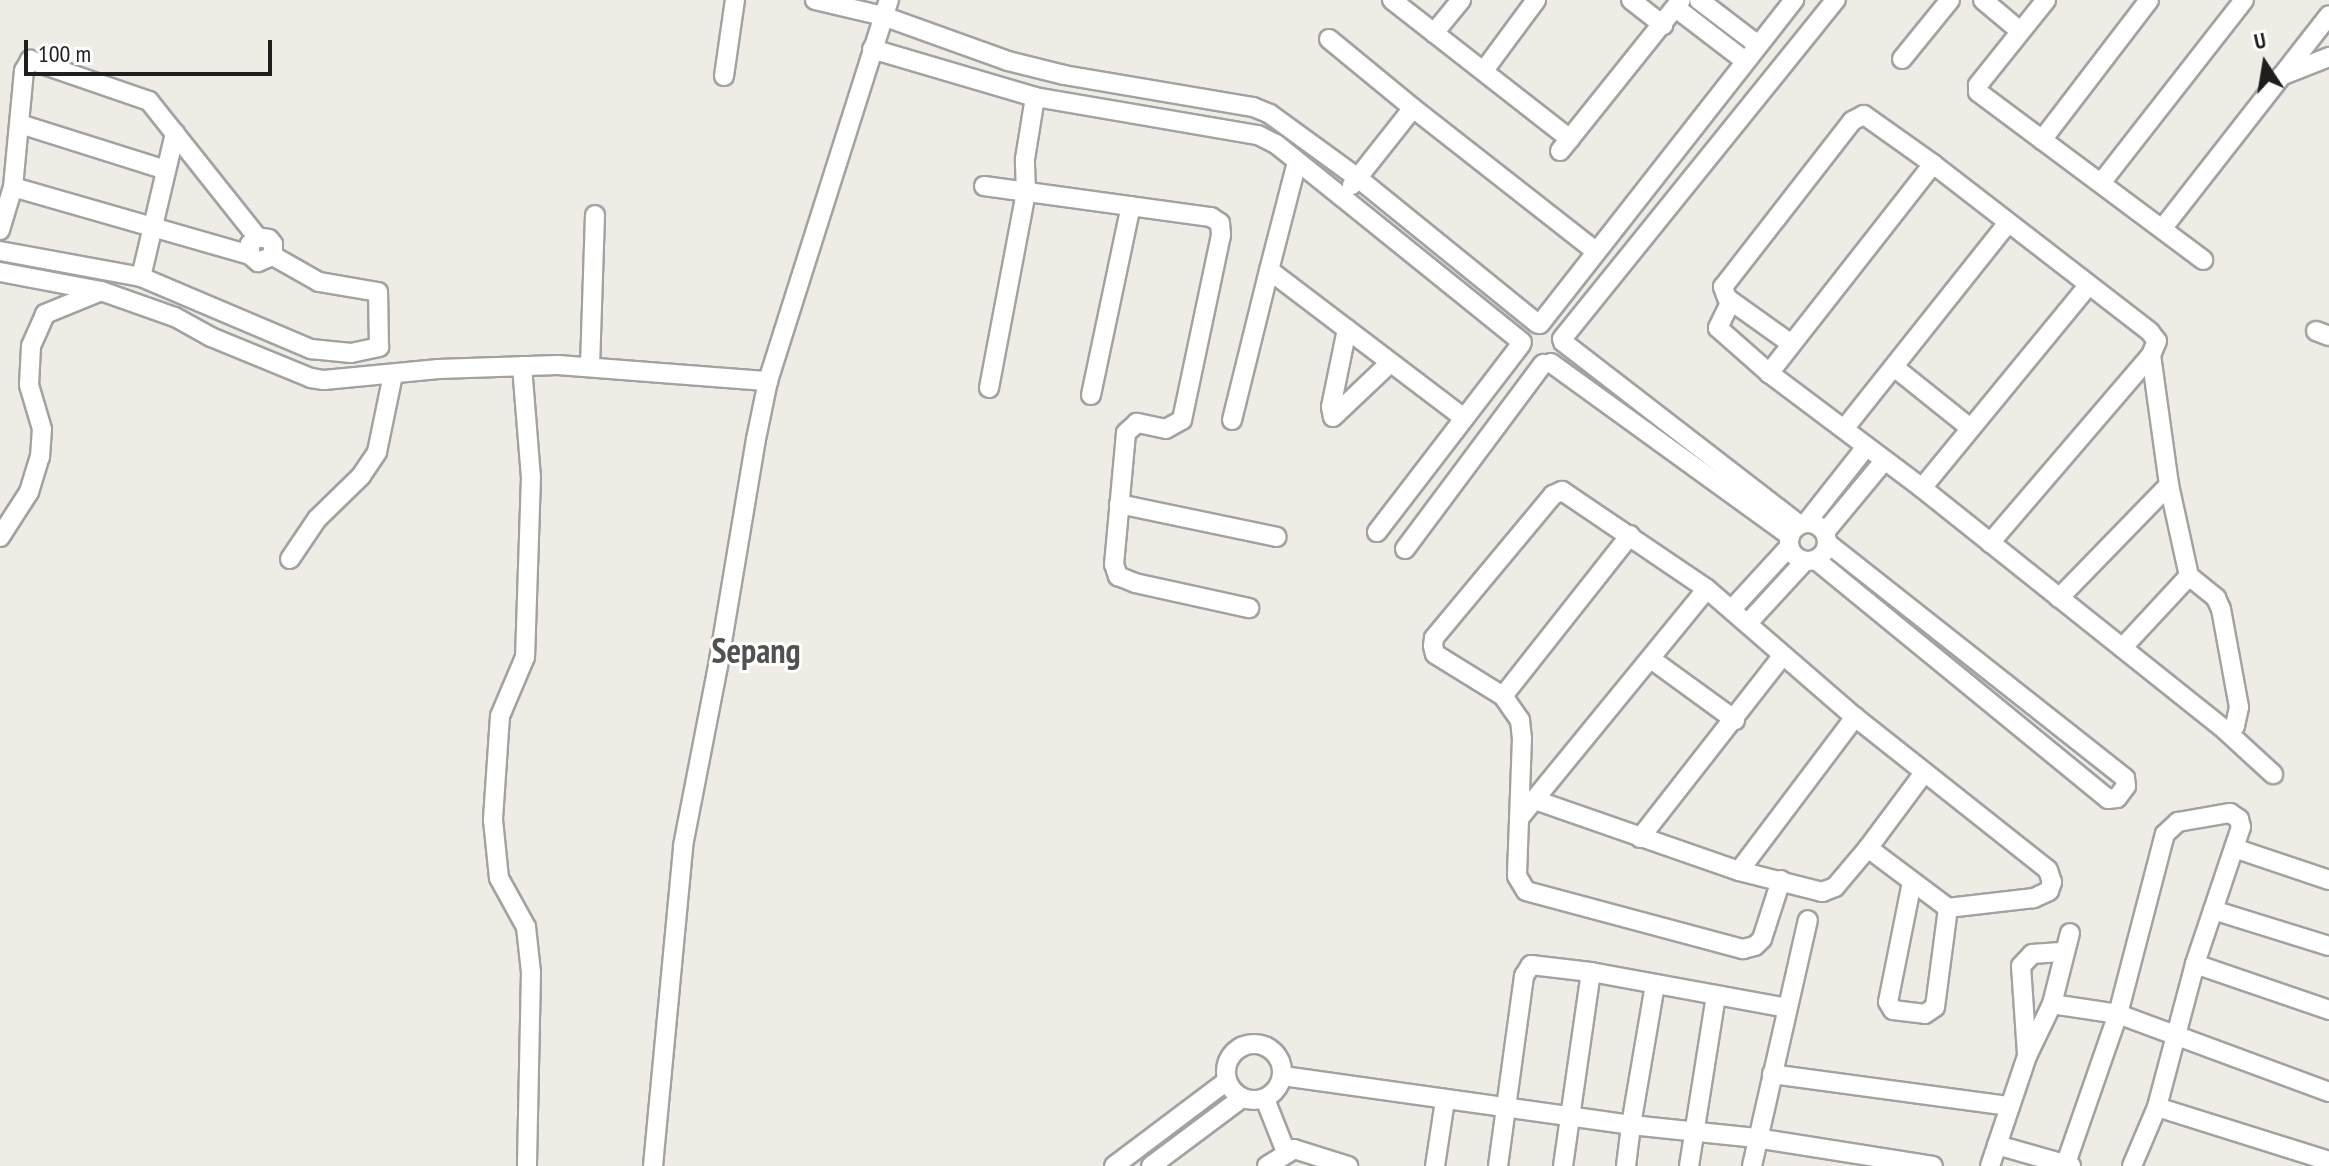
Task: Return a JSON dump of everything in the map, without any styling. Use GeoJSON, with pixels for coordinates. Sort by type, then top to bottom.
{"type":"FeatureCollection","features":[{"type":"Feature","properties":{"kind":"street"},"geometry":{"type":"LineString","coordinates":[[724,76],[735,0]]}},
{"type":"Feature","properties":{"kind":"street"},"geometry":{"type":"LineString","coordinates":[[1392,0],[1485,69],[1565,145],[1678,4],[1745,61]]}},
{"type":"Feature","properties":{"kind":"street"},"geometry":{"type":"LineString","coordinates":[[1434,33],[1461,0]]}},
{"type":"Feature","properties":{"kind":"street"},"geometry":{"type":"LineString","coordinates":[[1485,69],[1536,0]]}},
{"type":"Feature","properties":{"kind":"street"},"geometry":{"type":"LineString","coordinates":[[1631,0],[1663,25]]}},
{"type":"Feature","properties":{"kind":"street"},"geometry":{"type":"LineString","coordinates":[[1699,0],[1758,45]]}},
{"type":"Feature","properties":{"kind":"street"},"geometry":{"type":"LineString","coordinates":[[1377,532],[1522,343],[1527,331],[1539,324],[1594,250],[1794,0]]}},
{"type":"Feature","properties":{"kind":"street"},"geometry":{"type":"LineString","coordinates":[[1405,549],[1547,364],[1560,354],[1562,341],[1836,0]]}},
{"type":"Feature","properties":{"kind":"street"},"geometry":{"type":"LineString","coordinates":[[1902,59],[1950,0]]}},
{"type":"Feature","properties":{"kind":"street"},"geometry":{"type":"LineString","coordinates":[[1983,0],[2020,31]]}},
{"type":"Feature","properties":{"kind":"street"},"geometry":{"type":"LineString","coordinates":[[2046,0],[1978,85],[1978,92],[2203,260]]}},
{"type":"Feature","properties":{"kind":"street"},"geometry":{"type":"LineString","coordinates":[[2042,140],[2149,0]]}},
{"type":"Feature","properties":{"kind":"street"},"geometry":{"type":"LineString","coordinates":[[2101,183],[2244,0]]}},
{"type":"Feature","properties":{"kind":"street"},"geometry":{"type":"LineString","coordinates":[[821,1],[886,8],[956,44],[1008,61],[1197,99],[1253,107],[1270,114],[1359,179],[1539,324],[1554,327],[1562,341],[1796,533]]}},
{"type":"Feature","properties":{"kind":"street"},"geometry":{"type":"LineString","coordinates":[[653,1166],[683,846],[768,381],[886,8]]}},
{"type":"Feature","properties":{"kind":"street"},"geometry":{"type":"LineString","coordinates":[[2162,229],[2329,15]]}},
{"type":"Feature","properties":{"kind":"street"},"geometry":{"type":"LineString","coordinates":[[1329,39],[1594,250]]}},
{"type":"Feature","properties":{"kind":"street"},"geometry":{"type":"LineString","coordinates":[[945,71],[956,44]]}},
{"type":"Feature","properties":{"kind":"street"},"geometry":{"type":"LineString","coordinates":[[872,49],[1035,97],[1258,135],[1342,197],[1522,343],[1528,359],[1547,364],[1796,533]]}},
{"type":"Feature","properties":{"kind":"street"},"geometry":{"type":"LineString","coordinates":[[2281,76],[2329,57]]}},
{"type":"Feature","properties":{"kind":"street"},"geometry":{"type":"LineString","coordinates":[[0,230],[13,187],[24,71],[30,60],[143,98],[175,133],[257,237],[269,239],[273,256],[319,282],[378,292],[379,347],[351,353],[311,349],[141,277],[0,251]]}},
{"type":"Feature","properties":{"kind":"street"},"geometry":{"type":"LineString","coordinates":[[999,87],[1008,61]]}},
{"type":"Feature","properties":{"kind":"street"},"geometry":{"type":"LineString","coordinates":[[989,388],[1026,193],[1025,159],[1035,97]]}},
{"type":"Feature","properties":{"kind":"street"},"geometry":{"type":"LineString","coordinates":[[1192,124],[1197,99]]}},
{"type":"Feature","properties":{"kind":"street"},"geometry":{"type":"LineString","coordinates":[[1342,197],[1413,108]]}},
{"type":"Feature","properties":{"kind":"street"},"geometry":{"type":"LineString","coordinates":[[1790,343],[1731,301],[1724,294],[1724,283],[1856,117],[1868,117],[1933,164],[2150,332],[2157,341],[2151,355],[1990,543]]}},
{"type":"Feature","properties":{"kind":"street"},"geometry":{"type":"LineString","coordinates":[[20,124],[166,170]]}},
{"type":"Feature","properties":{"kind":"street"},"geometry":{"type":"LineString","coordinates":[[141,277],[175,133]]}},
{"type":"Feature","properties":{"kind":"street"},"geometry":{"type":"LineString","coordinates":[[1232,420],[1297,162]]}},
{"type":"Feature","properties":{"kind":"street"},"geometry":{"type":"LineString","coordinates":[[1769,373],[1933,164]]}},
{"type":"Feature","properties":{"kind":"street"},"geometry":{"type":"LineString","coordinates":[[984,186],[1211,217],[1220,223],[1221,235],[1182,420],[1166,429],[1137,423],[1131,427],[1124,445],[1114,564],[1118,576],[1249,608]]}},
{"type":"Feature","properties":{"kind":"street"},"geometry":{"type":"LineString","coordinates":[[13,187],[250,255],[258,262],[273,256]]}},
{"type":"Feature","properties":{"kind":"street"},"geometry":{"type":"LineString","coordinates":[[1091,395],[1131,206]]}},
{"type":"Feature","properties":{"kind":"street"},"geometry":{"type":"LineString","coordinates":[[590,366],[595,215]]}},
{"type":"Feature","properties":{"kind":"street"},"geometry":{"type":"LineString","coordinates":[[1844,429],[2008,223]]}},
{"type":"Feature","properties":{"kind":"street"},"geometry":{"type":"LineString","coordinates":[[250,255],[250,244],[257,237]]}},
{"type":"Feature","properties":{"kind":"street"},"geometry":{"type":"LineString","coordinates":[[1269,270],[1464,418]]}},
{"type":"Feature","properties":{"kind":"street"},"geometry":{"type":"LineString","coordinates":[[0,272],[101,291],[175,317],[211,337],[311,378],[335,380],[522,366],[590,366],[768,381]]}},
{"type":"Feature","properties":{"kind":"street"},"geometry":{"type":"LineString","coordinates":[[1922,488],[1969,427],[2088,286]]}},
{"type":"Feature","properties":{"kind":"street"},"geometry":{"type":"LineString","coordinates":[[0,537],[29,492],[40,457],[42,429],[29,385],[31,346],[45,314],[101,291]]}},
{"type":"Feature","properties":{"kind":"street"},"geometry":{"type":"LineString","coordinates":[[1731,301],[1718,328],[1769,373],[1922,488],[2226,731],[2273,774]]}},
{"type":"Feature","properties":{"kind":"street"},"geometry":{"type":"LineString","coordinates":[[1347,329],[1331,407],[1333,417],[1390,363]]}},
{"type":"Feature","properties":{"kind":"street"},"geometry":{"type":"LineString","coordinates":[[2151,355],[2169,485],[2189,576],[2216,598],[2221,609],[2239,707],[2235,726],[2226,731]]}},
{"type":"Feature","properties":{"kind":"street"},"geometry":{"type":"LineString","coordinates":[[522,366],[531,477],[525,657],[500,716],[493,820],[499,878],[526,927],[531,972],[527,1166]]}},
{"type":"Feature","properties":{"kind":"street"},"geometry":{"type":"LineString","coordinates":[[1894,367],[1969,427]]}},
{"type":"Feature","properties":{"kind":"street"},"geometry":{"type":"LineString","coordinates":[[290,559],[317,519],[361,476],[377,452],[393,375]]}},
{"type":"Feature","properties":{"kind":"street"},"geometry":{"type":"LineString","coordinates":[[1732,609],[1866,447]]}},
{"type":"Feature","properties":{"kind":"street"},"geometry":{"type":"LineString","coordinates":[[1748,623],[1810,561],[1824,553],[1826,537],[1884,461]]}},
{"type":"Feature","properties":{"kind":"street"},"geometry":{"type":"LineString","coordinates":[[2059,598],[2169,485]]}},
{"type":"Feature","properties":{"kind":"street"},"geometry":{"type":"LineString","coordinates":[[1781,880],[1762,939],[1755,946],[1743,949],[1526,891],[1517,876],[1521,816],[1520,720],[1503,696],[1435,654],[1434,638],[1553,495],[1562,491],[1575,498],[1707,589],[1855,717],[2051,875],[2049,891],[2034,898],[1948,908],[1868,848]]}},
{"type":"Feature","properties":{"kind":"street"},"geometry":{"type":"LineString","coordinates":[[1119,504],[1277,537]]}},
{"type":"Feature","properties":{"kind":"street"},"geometry":{"type":"LineString","coordinates":[[1816,525],[1826,537],[2125,778],[2126,786],[2117,798],[2108,799],[1810,561],[1795,557],[1796,533],[1816,525]]}},
{"type":"Feature","properties":{"kind":"street"},"geometry":{"type":"LineString","coordinates":[[1503,696],[1630,535]]}},
{"type":"Feature","properties":{"kind":"street"},"geometry":{"type":"LineString","coordinates":[[2122,648],[2189,576]]}},
{"type":"Feature","properties":{"kind":"street"},"geometry":{"type":"LineString","coordinates":[[1521,816],[1707,589]]}},
{"type":"Feature","properties":{"kind":"street"},"geometry":{"type":"LineString","coordinates":[[1640,838],[1783,655]]}},
{"type":"Feature","properties":{"kind":"street"},"geometry":{"type":"LineString","coordinates":[[1651,659],[1735,720]]}},
{"type":"Feature","properties":{"kind":"street"},"geometry":{"type":"LineString","coordinates":[[1739,871],[1855,717]]}},
{"type":"Feature","properties":{"kind":"street"},"geometry":{"type":"LineString","coordinates":[[1535,800],[1739,871],[1822,892],[1829,890],[1868,848],[1924,773]]}},
{"type":"Feature","properties":{"kind":"street"},"geometry":{"type":"LineString","coordinates":[[1997,1145],[2067,1165],[2118,1014],[2162,840],[2168,829],[2183,820],[2230,813],[2241,823],[2195,964],[2157,1107],[2132,1166]]}},
{"type":"Feature","properties":{"kind":"street"},"geometry":{"type":"LineString","coordinates":[[2234,848],[2329,880]]}},
{"type":"Feature","properties":{"kind":"street"},"geometry":{"type":"LineString","coordinates":[[1912,882],[1888,1002],[1893,1010],[1925,1014],[1935,1007],[1948,908]]}},
{"type":"Feature","properties":{"kind":"street"},"geometry":{"type":"LineString","coordinates":[[2213,910],[2329,946]]}},
{"type":"Feature","properties":{"kind":"street"},"geometry":{"type":"LineString","coordinates":[[1752,1166],[1808,920]]}},
{"type":"Feature","properties":{"kind":"street"},"geometry":{"type":"LineString","coordinates":[[1990,1166],[2027,1056],[2052,1004],[2070,933]]}},
{"type":"Feature","properties":{"kind":"street"},"geometry":{"type":"LineString","coordinates":[[2027,1056],[2021,966],[2032,954],[2064,952]]}},
{"type":"Feature","properties":{"kind":"street"},"geometry":{"type":"LineString","coordinates":[[1498,1166],[1527,967],[1538,964],[1591,972],[1787,1008]]}},
{"type":"Feature","properties":{"kind":"street"},"geometry":{"type":"LineString","coordinates":[[2195,964],[2329,1010]]}},
{"type":"Feature","properties":{"kind":"street"},"geometry":{"type":"LineString","coordinates":[[1563,1166],[1591,972]]}},
{"type":"Feature","properties":{"kind":"street"},"geometry":{"type":"LineString","coordinates":[[1626,1166],[1655,984]]}},
{"type":"Feature","properties":{"kind":"street"},"geometry":{"type":"LineString","coordinates":[[1689,1166],[1716,995]]}},
{"type":"Feature","properties":{"kind":"street"},"geometry":{"type":"LineString","coordinates":[[2052,1004],[2118,1014],[2329,1092]]}},
{"type":"Feature","properties":{"kind":"street"},"geometry":{"type":"LineString","coordinates":[[1151,1166],[1242,1098],[1265,1099],[1277,1090],[1283,1076],[1276,1054],[1256,1044],[1235,1052],[1227,1065],[1227,1081],[1242,1098]]}},
{"type":"Feature","properties":{"kind":"street"},"geometry":{"type":"LineString","coordinates":[[1772,1074],[2010,1106]]}},
{"type":"Feature","properties":{"kind":"street"},"geometry":{"type":"LineString","coordinates":[[1283,1076],[1694,1134],[1756,1138],[1824,1159],[1933,1166]]}},
{"type":"Feature","properties":{"kind":"street"},"geometry":{"type":"LineString","coordinates":[[1114,1166],[1227,1081]]}},
{"type":"Feature","properties":{"kind":"street"},"geometry":{"type":"LineString","coordinates":[[1265,1099],[1286,1152]]}},
{"type":"Feature","properties":{"kind":"street"},"geometry":{"type":"LineString","coordinates":[[1435,1166],[1445,1101]]}},
{"type":"Feature","properties":{"kind":"street"},"geometry":{"type":"LineString","coordinates":[[2157,1107],[2329,1164]]}},
{"type":"Feature","properties":{"kind":"street"},"geometry":{"type":"LineString","coordinates":[[1267,1166],[1286,1152],[1301,1150],[1348,1166]]}},
{"type":"Feature","properties":{"kind":"district","name":"Sepang"},"geometry":{"type":"Point","coordinates":[756,651]}}]}
